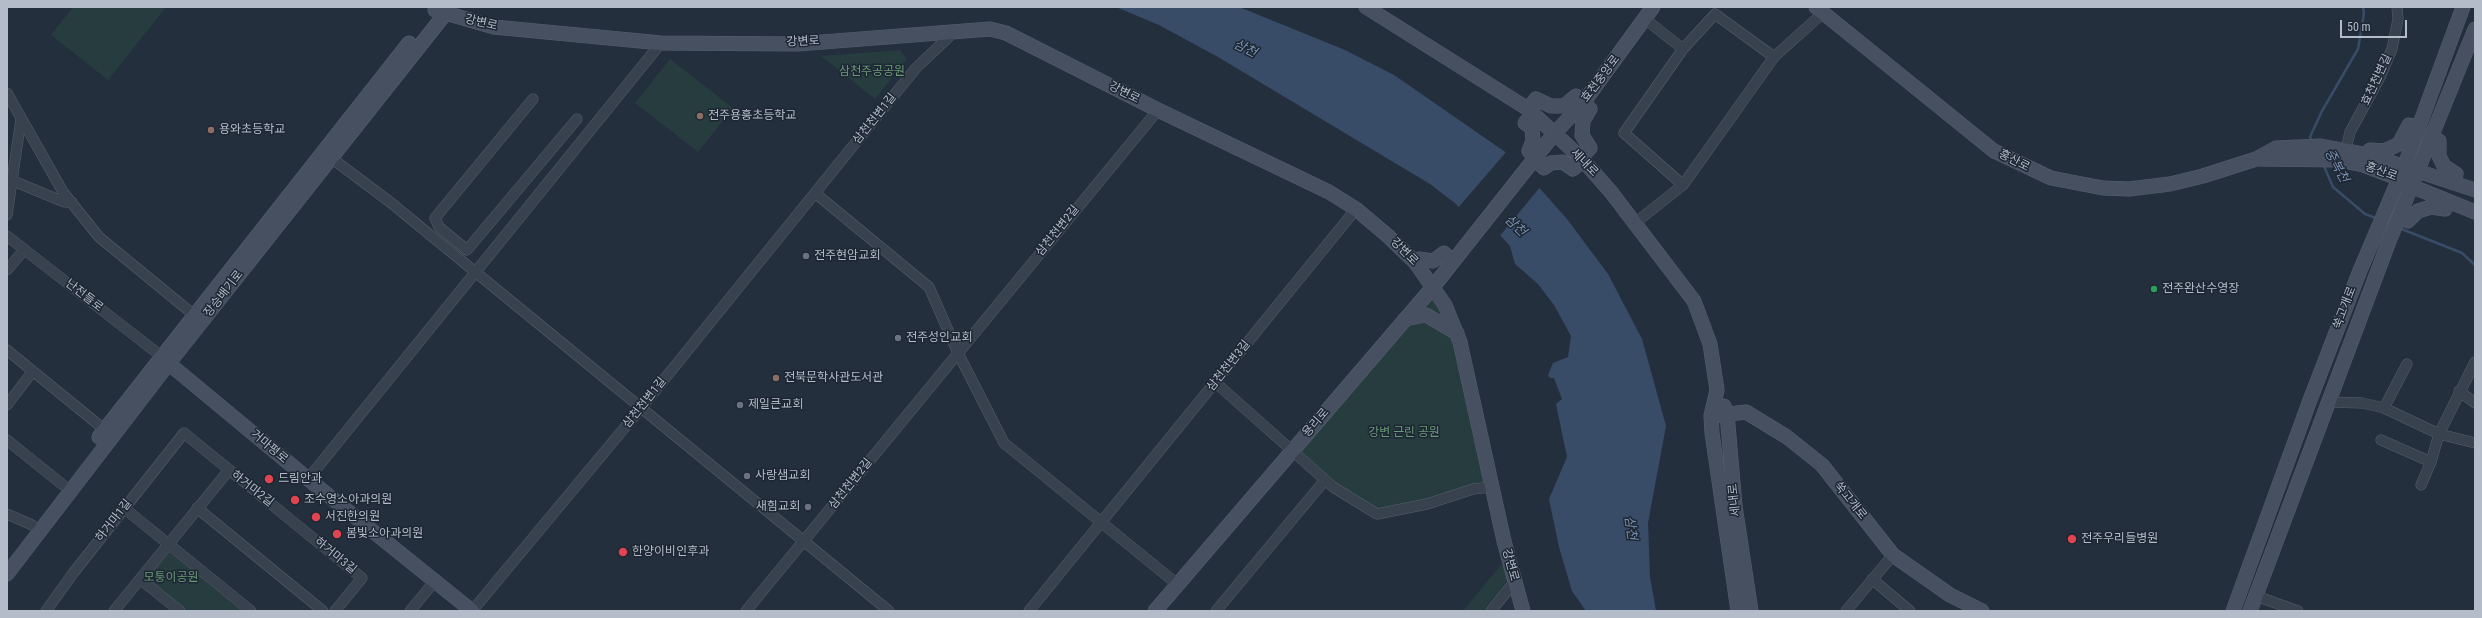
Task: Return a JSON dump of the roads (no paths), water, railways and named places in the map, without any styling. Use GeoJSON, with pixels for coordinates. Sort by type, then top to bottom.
{"type":"FeatureCollection","features":[{"type":"Feature","properties":{"kind":"street","name":"세내로"},"geometry":{"type":"LineString","coordinates":[[1366,7],[1531,112],[1582,160],[1635,223],[1694,301],[1710,344],[1717,390],[1727,414],[1735,506],[1751,611]]}},
{"type":"Feature","properties":{"kind":"street","name":"효천중앙로"},"geometry":{"type":"LineString","coordinates":[[1452,261],[1554,134],[1583,103],[1653,7]]}},
{"type":"Feature","properties":{"kind":"street","name":"효천천변길"},"geometry":{"type":"LineString","coordinates":[[2340,153],[2377,83],[2392,49],[2398,19],[2397,7]]}},
{"type":"Feature","properties":{"kind":"street","name":"쑥고개로"},"geometry":{"type":"LineString","coordinates":[[2250,611],[2388,244],[2405,214],[2412,186],[2407,173],[2418,127],[2463,7]]}},
{"type":"Feature","properties":{"kind":"street","name":"강변로"},"geometry":{"type":"LineString","coordinates":[[439,9],[494,28],[661,43],[797,44],[990,29],[1006,33],[1158,110],[1330,192],[1356,208],[1417,261],[1435,285],[1446,305],[1457,333],[1491,486],[1523,611]]}},
{"type":"Feature","properties":{"kind":"street","name":"장승배기로"},"geometry":{"type":"LineString","coordinates":[[7,574],[165,360],[327,155],[439,9]]}},
{"type":"Feature","properties":{"kind":"street"},"geometry":{"type":"LineString","coordinates":[[1635,223],[1683,185],[1774,57],[1820,10]]}},
{"type":"Feature","properties":{"kind":"street","name":"홍산로"},"geometry":{"type":"LineString","coordinates":[[1820,10],[1994,151],[2051,178],[2103,188],[2129,189],[2170,184],[2256,159],[2297,153],[2370,155],[2407,173]]}},
{"type":"Feature","properties":{"kind":"street"},"geometry":{"type":"LineString","coordinates":[[1683,185],[1624,133],[1683,50],[1715,14],[1774,57]]}},
{"type":"Feature","properties":{"kind":"street"},"geometry":{"type":"LineString","coordinates":[[1645,19],[1683,50]]}},
{"type":"Feature","properties":{"kind":"street","name":"쑥고개로"},"geometry":{"type":"LineString","coordinates":[[2233,611],[2310,400],[2388,203],[2432,138],[2475,29]]}},
{"type":"Feature","properties":{"kind":"street","name":"삼천천변1길"},"geometry":{"type":"LineString","coordinates":[[472,611],[641,408],[916,68],[955,31]]}},
{"type":"Feature","properties":{"kind":"street"},"geometry":{"type":"LineString","coordinates":[[308,479],[474,272],[661,43]]}},
{"type":"Feature","properties":{"kind":"street"},"geometry":{"type":"LineString","coordinates":[[7,94],[21,119],[7,215]]}},
{"type":"Feature","properties":{"kind":"street"},"geometry":{"type":"LineString","coordinates":[[1576,96],[1583,103],[1590,109],[1583,121],[1582,135],[1590,148],[1582,160],[1573,169],[1563,162],[1558,162],[1544,168],[1538,154],[1529,151],[1532,128],[1526,123],[1536,99],[1551,106],[1564,106],[1576,96]]}},
{"type":"Feature","properties":{"kind":"street"},"geometry":{"type":"LineString","coordinates":[[533,99],[435,218],[439,227],[467,250],[577,119]]}},
{"type":"Feature","properties":{"kind":"street","name":"삼천천변2길"},"geometry":{"type":"LineString","coordinates":[[746,611],[1158,110]]}},
{"type":"Feature","properties":{"kind":"street","name":"장승배기로"},"geometry":{"type":"LineString","coordinates":[[21,119],[63,192],[99,237],[194,315]]}},
{"type":"Feature","properties":{"kind":"street"},"geometry":{"type":"LineString","coordinates":[[2370,155],[2370,150],[2384,151],[2399,144],[2409,125],[2418,127]]}},
{"type":"Feature","properties":{"kind":"street"},"geometry":{"type":"LineString","coordinates":[[2432,138],[2440,141],[2439,156],[2444,166],[2456,174],[2453,183]]}},
{"type":"Feature","properties":{"kind":"street","name":"홍산로"},"geometry":{"type":"LineString","coordinates":[[2340,153],[2363,165],[2453,183],[2475,190]]}},
{"type":"Feature","properties":{"kind":"street"},"geometry":{"type":"LineString","coordinates":[[327,155],[474,272],[889,611]]}},
{"type":"Feature","properties":{"kind":"street","name":"장승배기로"},"geometry":{"type":"LineString","coordinates":[[7,559],[105,430],[165,360],[194,315],[327,155]]}},
{"type":"Feature","properties":{"kind":"street"},"geometry":{"type":"LineString","coordinates":[[12,180],[64,202],[72,202]]}},
{"type":"Feature","properties":{"kind":"street","name":"홍산로"},"geometry":{"type":"LineString","coordinates":[[2412,186],[2475,212]]}},
{"type":"Feature","properties":{"kind":"street"},"geometry":{"type":"LineString","coordinates":[[815,193],[929,287],[958,353],[1004,443],[1177,584]]}},
{"type":"Feature","properties":{"kind":"street"},"geometry":{"type":"LineString","coordinates":[[2405,214],[2431,207],[2445,209],[2448,202]]}},
{"type":"Feature","properties":{"kind":"street","name":"삼천천변3길"},"geometry":{"type":"LineString","coordinates":[[1029,611],[1216,383],[1356,208]]}},
{"type":"Feature","properties":{"kind":"street","name":"난전들로"},"geometry":{"type":"LineString","coordinates":[[7,236],[165,360]]}},
{"type":"Feature","properties":{"kind":"street"},"geometry":{"type":"LineString","coordinates":[[7,270],[24,250]]}},
{"type":"Feature","properties":{"kind":"street"},"geometry":{"type":"LineString","coordinates":[[1417,261],[1433,261],[1444,253],[1452,261]]}},
{"type":"Feature","properties":{"kind":"street","name":"용리로"},"geometry":{"type":"LineString","coordinates":[[1155,611],[1435,285],[1452,261]]}},
{"type":"Feature","properties":{"kind":"street"},"geometry":{"type":"LineString","coordinates":[[1405,319],[1426,315],[1457,333]]}},
{"type":"Feature","properties":{"kind":"street"},"geometry":{"type":"LineString","coordinates":[[7,350],[105,430]]}},
{"type":"Feature","properties":{"kind":"street","name":"거마평로"},"geometry":{"type":"LineString","coordinates":[[165,360],[308,479],[472,611]]}},
{"type":"Feature","properties":{"kind":"street"},"geometry":{"type":"LineString","coordinates":[[2421,485],[2431,462],[2439,434],[2459,391],[2475,362]]}},
{"type":"Feature","properties":{"kind":"street"},"geometry":{"type":"LineString","coordinates":[[2384,408],[2407,364]]}},
{"type":"Feature","properties":{"kind":"street"},"geometry":{"type":"LineString","coordinates":[[7,405],[33,371]]}},
{"type":"Feature","properties":{"kind":"street"},"geometry":{"type":"LineString","coordinates":[[1216,383],[1325,480],[1377,514],[1427,504],[1472,489],[1491,486]]}},
{"type":"Feature","properties":{"kind":"street","name":"세내로"},"geometry":{"type":"LineString","coordinates":[[1717,390],[1711,416],[1738,611]]}},
{"type":"Feature","properties":{"kind":"street"},"geometry":{"type":"LineString","coordinates":[[2459,391],[2475,403]]}},
{"type":"Feature","properties":{"kind":"street"},"geometry":{"type":"LineString","coordinates":[[2328,402],[2362,403],[2384,408],[2439,434],[2475,443]]}},
{"type":"Feature","properties":{"kind":"street","name":"쑥고개로"},"geometry":{"type":"LineString","coordinates":[[1711,416],[1746,412],[1787,437],[1822,465],[1893,555],[1950,595],[1982,611]]}},
{"type":"Feature","properties":{"kind":"street","name":"하거마1길"},"geometry":{"type":"LineString","coordinates":[[46,611],[124,508],[184,433],[229,470]]}},
{"type":"Feature","properties":{"kind":"street"},"geometry":{"type":"LineString","coordinates":[[7,440],[63,485]]}},
{"type":"Feature","properties":{"kind":"street"},"geometry":{"type":"LineString","coordinates":[[2381,440],[2431,462]]}},
{"type":"Feature","properties":{"kind":"street","name":"하거마2길"},"geometry":{"type":"LineString","coordinates":[[114,611],[229,470],[295,523]]}},
{"type":"Feature","properties":{"kind":"street"},"geometry":{"type":"LineString","coordinates":[[1216,611],[1325,480]]}},
{"type":"Feature","properties":{"kind":"street"},"geometry":{"type":"LineString","coordinates":[[124,508],[251,611]]}},
{"type":"Feature","properties":{"kind":"street"},"geometry":{"type":"LineString","coordinates":[[198,508],[323,611]]}},
{"type":"Feature","properties":{"kind":"street"},"geometry":{"type":"LineString","coordinates":[[7,514],[32,525]]}},
{"type":"Feature","properties":{"kind":"street","name":"하거마3길"},"geometry":{"type":"LineString","coordinates":[[295,523],[362,578],[335,611]]}},
{"type":"Feature","properties":{"kind":"street"},"geometry":{"type":"LineString","coordinates":[[1846,611],[1893,555]]}},
{"type":"Feature","properties":{"kind":"street"},"geometry":{"type":"LineString","coordinates":[[140,579],[180,611]]}},
{"type":"Feature","properties":{"kind":"street"},"geometry":{"type":"LineString","coordinates":[[1872,579],[1910,611]]}},
{"type":"Feature","properties":{"kind":"street"},"geometry":{"type":"LineString","coordinates":[[410,611],[435,581]]}},
{"type":"Feature","properties":{"kind":"street"},"geometry":{"type":"LineString","coordinates":[[1491,611],[1515,581]]}},
{"type":"Feature","properties":{"kind":"street"},"geometry":{"type":"LineString","coordinates":[[2256,596],[2298,611]]}},
{"type":"Feature","properties":{"kind":"water","name":"삼천"},"geometry":{"type":"Polygon","coordinates":[[[1116,7],[1239,7],[1345,50],[1394,75],[1511,156],[1567,219],[1608,274],[1642,339],[1666,426],[1648,523],[1650,577],[1656,611],[1586,611],[1572,591],[1559,547],[1549,499],[1567,457],[1556,404],[1562,399],[1554,378],[1550,378],[1548,375],[1553,363],[1568,357],[1571,336],[1554,305],[1538,284],[1515,264],[1510,246],[1500,235],[1477,231],[1456,204],[1430,184],[1218,57],[1159,25],[1116,7]]]}},
{"type":"Feature","properties":{"kind":"waterway","name":"중복천"},"geometry":{"type":"LineString","coordinates":[[2312,141],[2310,137],[2322,111],[2358,49],[2364,13],[2363,7]]}},
{"type":"Feature","properties":{"kind":"waterway","name":"중복천"},"geometry":{"type":"LineString","coordinates":[[2323,164],[2333,187],[2365,214],[2378,219]]}},
{"type":"Feature","properties":{"kind":"waterway","name":"중복천"},"geometry":{"type":"LineString","coordinates":[[2399,228],[2462,253],[2475,265]]}},
{"type":"Feature","properties":{"kind":"place","name":"전주용흥초등학교"},"geometry":{"type":"Point","coordinates":[700,116]}},
{"type":"Feature","properties":{"kind":"place","name":"용와초등학교"},"geometry":{"type":"Point","coordinates":[211,130]}},
{"type":"Feature","properties":{"kind":"place","name":"전주현암교회"},"geometry":{"type":"Point","coordinates":[806,256]}},
{"type":"Feature","properties":{"kind":"place","name":"전주완산수영장"},"geometry":{"type":"Point","coordinates":[2154,289]}},
{"type":"Feature","properties":{"kind":"place","name":"전주성인교회"},"geometry":{"type":"Point","coordinates":[898,338]}},
{"type":"Feature","properties":{"kind":"place","name":"전북문학사관도서관"},"geometry":{"type":"Point","coordinates":[776,378]}},
{"type":"Feature","properties":{"kind":"place","name":"제일큰교회"},"geometry":{"type":"Point","coordinates":[740,405]}},
{"type":"Feature","properties":{"kind":"place","name":"사랑샘교회"},"geometry":{"type":"Point","coordinates":[747,476]}},
{"type":"Feature","properties":{"kind":"place","name":"드림안과"},"geometry":{"type":"Point","coordinates":[269,479]}},
{"type":"Feature","properties":{"kind":"place","name":"조수영소아과의원"},"geometry":{"type":"Point","coordinates":[295,500]}},
{"type":"Feature","properties":{"kind":"place","name":"새힘교회"},"geometry":{"type":"Point","coordinates":[808,507]}},
{"type":"Feature","properties":{"kind":"place","name":"서진한의원"},"geometry":{"type":"Point","coordinates":[316,517]}},
{"type":"Feature","properties":{"kind":"place","name":"봄빛소아과의원"},"geometry":{"type":"Point","coordinates":[337,534]}},
{"type":"Feature","properties":{"kind":"place","name":"전주우리들병원"},"geometry":{"type":"Point","coordinates":[2072,539]}},
{"type":"Feature","properties":{"kind":"place","name":"한양이비인후과"},"geometry":{"type":"Point","coordinates":[623,552]}},
{"type":"Feature","properties":{"kind":"park label","name":"삼천주공공원"},"geometry":{"type":"Point","coordinates":[872,72]}},
{"type":"Feature","properties":{"kind":"park label","name":"강변 근린 공원"},"geometry":{"type":"Point","coordinates":[1404,433]}},
{"type":"Feature","properties":{"kind":"park label","name":"모퉁이공원"},"geometry":{"type":"Point","coordinates":[171,578]}}]}
